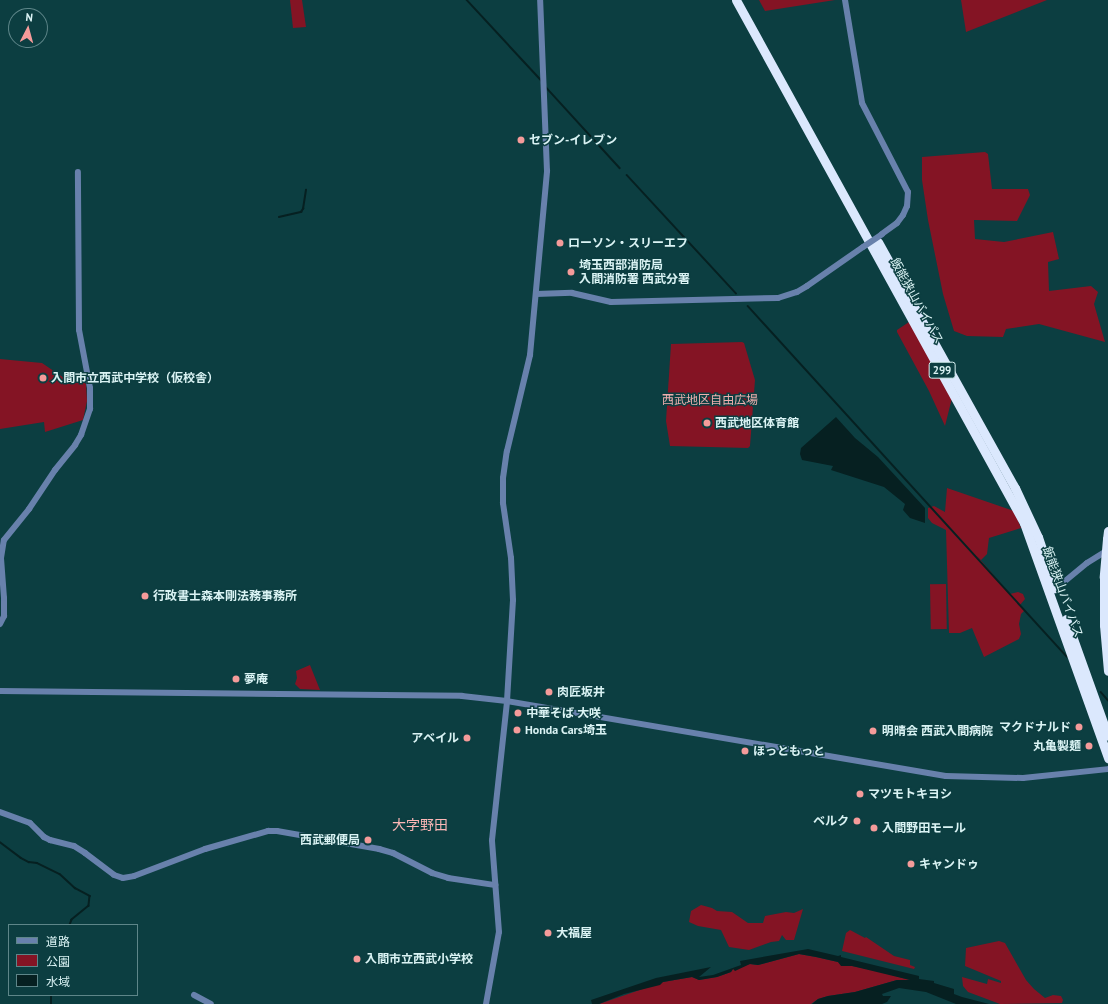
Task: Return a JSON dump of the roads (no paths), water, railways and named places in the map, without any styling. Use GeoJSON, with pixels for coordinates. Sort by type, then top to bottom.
{"type":"FeatureCollection","features":[{"type":"Feature","properties":{"kind":"highway","name":"飯能狭山バイパス"},"geometry":{"type":"LineString","coordinates":[[736,0],[1010,494],[1024,522],[1053,591],[1108,736]]}},
{"type":"Feature","properties":{"kind":"highway","name":"飯能狭山バイパス"},"geometry":{"type":"LineString","coordinates":[[743,0],[1015,488],[1038,536],[1053,591],[1108,758]]}},
{"type":"Feature","properties":{"kind":"highway"},"geometry":{"type":"LineString","coordinates":[[1107,535],[1104,577],[1104,618],[1108,671]]}},
{"type":"Feature","properties":{"kind":"street"},"geometry":{"type":"LineString","coordinates":[[486,1004],[499,932],[492,840],[507,701],[513,584],[503,502],[503,478],[507,451],[530,355],[547,171],[540,0]]}},
{"type":"Feature","properties":{"kind":"street"},"geometry":{"type":"LineString","coordinates":[[536,294],[572,293],[611,302],[778,298],[802,289],[897,223],[904,215],[907,206],[908,192],[862,103],[845,0]]}},
{"type":"Feature","properties":{"kind":"street"},"geometry":{"type":"LineString","coordinates":[[0,624],[4,616],[1,551],[4,540],[29,509],[55,470],[75,445],[81,435],[90,409],[90,388],[79,330],[78,172]]}},
{"type":"Feature","properties":{"kind":"street"},"geometry":{"type":"LineString","coordinates":[[1053,591],[1087,563],[1108,550]]}},
{"type":"Feature","properties":{"kind":"street"},"geometry":{"type":"LineString","coordinates":[[0,691],[432,694],[507,701],[946,776],[1023,778],[1108,769]]}},
{"type":"Feature","properties":{"kind":"street"},"geometry":{"type":"LineString","coordinates":[[0,812],[30,824],[50,840],[72,846],[85,852],[114,875],[123,878],[134,876],[205,849],[268,831],[277,831],[379,850],[393,854],[432,873],[448,878],[495,885]]}},
{"type":"Feature","properties":{"kind":"street"},"geometry":{"type":"LineString","coordinates":[[194,995],[211,1004]]}},
{"type":"Feature","properties":{"kind":"water"},"geometry":{"type":"Polygon","coordinates":[[[836,417],[855,438],[878,457],[925,508],[925,523],[910,518],[903,510],[905,504],[884,487],[831,470],[833,466],[802,460],[800,454],[801,448],[836,417]]]}},
{"type":"Feature","properties":{"kind":"water"},"geometry":{"type":"Polygon","coordinates":[[[808,949],[838,956],[841,955],[841,957],[919,976],[919,979],[934,981],[934,983],[954,989],[954,994],[989,1004],[956,1004],[926,992],[899,988],[882,994],[883,996],[891,996],[887,1002],[882,1004],[812,1004],[818,999],[828,996],[855,992],[897,980],[910,980],[852,966],[841,966],[838,962],[799,954],[758,965],[750,964],[735,971],[733,969],[731,972],[717,977],[699,980],[692,977],[663,982],[660,985],[624,994],[599,1004],[592,1004],[591,1000],[656,978],[711,967],[699,977],[713,975],[741,965],[740,961],[808,949]]]}},
{"type":"Feature","properties":{"kind":"waterway"},"geometry":{"type":"LineString","coordinates":[[467,0],[542,81]]}},
{"type":"Feature","properties":{"kind":"waterway"},"geometry":{"type":"LineString","coordinates":[[545,86],[620,168]]}},
{"type":"Feature","properties":{"kind":"waterway"},"geometry":{"type":"LineString","coordinates":[[627,175],[736,293]]}},
{"type":"Feature","properties":{"kind":"waterway"},"geometry":{"type":"LineString","coordinates":[[279,217],[301,212],[303,209],[306,190]]}},
{"type":"Feature","properties":{"kind":"waterway"},"geometry":{"type":"LineString","coordinates":[[748,306],[1067,656]]}},
{"type":"Feature","properties":{"kind":"waterway"},"geometry":{"type":"LineString","coordinates":[[1101,692],[1108,700]]}},
{"type":"Feature","properties":{"kind":"waterway"},"geometry":{"type":"LineString","coordinates":[[0,842],[21,858],[29,862],[37,863],[60,874],[75,888],[90,896],[89,906],[72,920],[70,924]]}},
{"type":"Feature","properties":{"kind":"waterway"},"geometry":{"type":"LineString","coordinates":[[51,996],[51,1004]]}},
{"type":"Feature","properties":{"kind":"place","name":"セブン-イレブン"},"geometry":{"type":"Point","coordinates":[521,140]}},
{"type":"Feature","properties":{"kind":"place","name":"ローソン・スリーエフ"},"geometry":{"type":"Point","coordinates":[560,243]}},
{"type":"Feature","properties":{"kind":"place","name":"埼玉西部消防局 入間消防署 西武分署"},"geometry":{"type":"Point","coordinates":[571,272]}},
{"type":"Feature","properties":{"kind":"place","name":"入間市立西武中学校（仮校舎）"},"geometry":{"type":"Point","coordinates":[43,378]}},
{"type":"Feature","properties":{"kind":"place","name":"西武地区体育館"},"geometry":{"type":"Point","coordinates":[707,423]}},
{"type":"Feature","properties":{"kind":"place","name":"行政書士森本剛法務事務所"},"geometry":{"type":"Point","coordinates":[145,596]}},
{"type":"Feature","properties":{"kind":"place","name":"夢庵"},"geometry":{"type":"Point","coordinates":[236,679]}},
{"type":"Feature","properties":{"kind":"place","name":"肉匠坂井"},"geometry":{"type":"Point","coordinates":[549,692]}},
{"type":"Feature","properties":{"kind":"place","name":"中華そば 大咲"},"geometry":{"type":"Point","coordinates":[518,713]}},
{"type":"Feature","properties":{"kind":"place","name":"マクドナルド"},"geometry":{"type":"Point","coordinates":[1079,727]}},
{"type":"Feature","properties":{"kind":"place","name":"Honda Cars埼玉"},"geometry":{"type":"Point","coordinates":[517,730]}},
{"type":"Feature","properties":{"kind":"place","name":"明晴会 西武入間病院"},"geometry":{"type":"Point","coordinates":[873,731]}},
{"type":"Feature","properties":{"kind":"place","name":"アベイル"},"geometry":{"type":"Point","coordinates":[467,738]}},
{"type":"Feature","properties":{"kind":"place","name":"丸亀製麺"},"geometry":{"type":"Point","coordinates":[1089,746]}},
{"type":"Feature","properties":{"kind":"place","name":"ほっともっと"},"geometry":{"type":"Point","coordinates":[745,751]}},
{"type":"Feature","properties":{"kind":"place","name":"マツモトキヨシ"},"geometry":{"type":"Point","coordinates":[860,794]}},
{"type":"Feature","properties":{"kind":"place","name":"ベルク"},"geometry":{"type":"Point","coordinates":[857,821]}},
{"type":"Feature","properties":{"kind":"place","name":"入間野田モール"},"geometry":{"type":"Point","coordinates":[874,828]}},
{"type":"Feature","properties":{"kind":"place","name":"西武郵便局"},"geometry":{"type":"Point","coordinates":[368,840]}},
{"type":"Feature","properties":{"kind":"place","name":"キャンドゥ"},"geometry":{"type":"Point","coordinates":[911,864]}},
{"type":"Feature","properties":{"kind":"place","name":"大福屋"},"geometry":{"type":"Point","coordinates":[548,933]}},
{"type":"Feature","properties":{"kind":"place","name":"入間市立西武小学校"},"geometry":{"type":"Point","coordinates":[357,959]}},
{"type":"Feature","properties":{"kind":"district","name":"大字野田"},"geometry":{"type":"Point","coordinates":[420,825]}},
{"type":"Feature","properties":{"kind":"park label","name":"西武地区自由広場"},"geometry":{"type":"Point","coordinates":[710,400]}}]}
